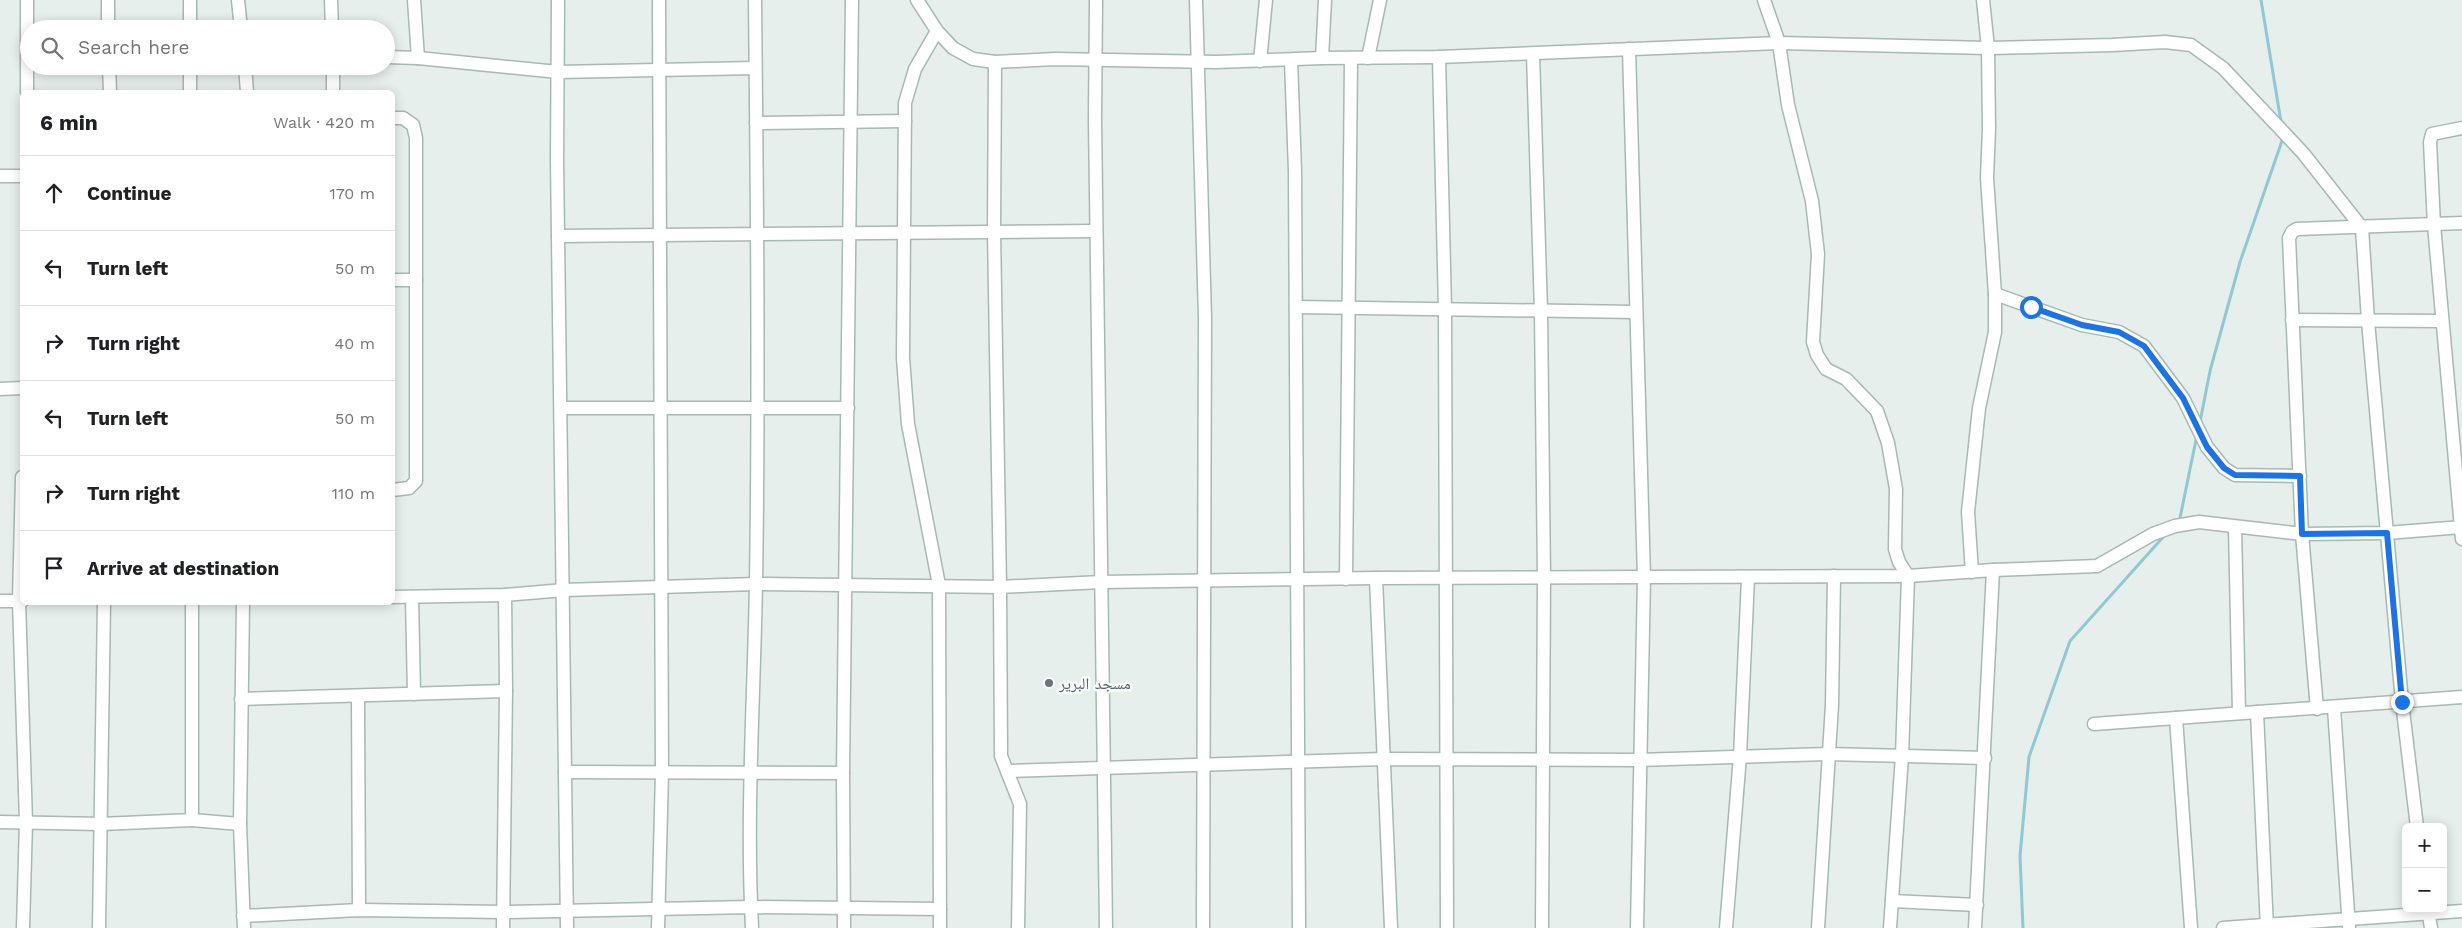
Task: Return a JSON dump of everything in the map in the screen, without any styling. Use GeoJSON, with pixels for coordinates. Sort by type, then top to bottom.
{"type":"FeatureCollection","features":[{"type":"Feature","properties":{"kind":"street"},"geometry":{"type":"LineString","coordinates":[[27,0],[27,20]]}},
{"type":"Feature","properties":{"kind":"street"},"geometry":{"type":"LineString","coordinates":[[108,0],[108,20]]}},
{"type":"Feature","properties":{"kind":"street"},"geometry":{"type":"LineString","coordinates":[[190,0],[190,20]]}},
{"type":"Feature","properties":{"kind":"street"},"geometry":{"type":"LineString","coordinates":[[238,0],[240,20]]}},
{"type":"Feature","properties":{"kind":"street"},"geometry":{"type":"LineString","coordinates":[[331,0],[332,20]]}},
{"type":"Feature","properties":{"kind":"street"},"geometry":{"type":"LineString","coordinates":[[414,0],[418,58]]}},
{"type":"Feature","properties":{"kind":"street"},"geometry":{"type":"LineString","coordinates":[[558,0],[558,236],[567,928]]}},
{"type":"Feature","properties":{"kind":"street"},"geometry":{"type":"LineString","coordinates":[[658,928],[662,772],[659,0]]}},
{"type":"Feature","properties":{"kind":"street"},"geometry":{"type":"LineString","coordinates":[[752,928],[749,773],[756,584],[757,407],[754,0]]}},
{"type":"Feature","properties":{"kind":"street"},"geometry":{"type":"LineString","coordinates":[[844,928],[843,772],[852,0]]}},
{"type":"Feature","properties":{"kind":"street"},"geometry":{"type":"LineString","coordinates":[[917,0],[936,31],[953,48],[973,59],[995,62],[1055,59],[1199,62],[1439,57],[1780,43],[1988,48],[2165,42],[2191,45],[2224,68],[2303,153],[2362,228],[2368,321],[2402,702],[2417,823]]}},
{"type":"Feature","properties":{"kind":"street"},"geometry":{"type":"LineString","coordinates":[[1096,0],[1096,231],[1106,928]]}},
{"type":"Feature","properties":{"kind":"street"},"geometry":{"type":"LineString","coordinates":[[1196,0],[1205,318],[1203,928]]}},
{"type":"Feature","properties":{"kind":"street"},"geometry":{"type":"LineString","coordinates":[[1260,61],[1266,0]]}},
{"type":"Feature","properties":{"kind":"street"},"geometry":{"type":"LineString","coordinates":[[1322,58],[1325,0]]}},
{"type":"Feature","properties":{"kind":"street"},"geometry":{"type":"LineString","coordinates":[[1368,58],[1380,0]]}},
{"type":"Feature","properties":{"kind":"street"},"geometry":{"type":"LineString","coordinates":[[1764,0],[1780,43],[1788,105],[1812,201],[1818,254],[1813,342],[1817,355],[1826,369],[1846,379],[1877,411],[1888,443],[1896,489],[1895,549],[1898,562],[1908,576],[1902,756],[1890,928]]}},
{"type":"Feature","properties":{"kind":"street"},"geometry":{"type":"LineString","coordinates":[[1972,572],[1968,512],[1979,408],[1995,332],[1995,294],[1987,178],[1990,129],[1988,48],[1983,0]]}},
{"type":"Feature","properties":{"kind":"street"},"geometry":{"type":"LineString","coordinates":[[936,31],[915,69],[905,103],[903,358],[908,424],[938,584],[940,928]]}},
{"type":"Feature","properties":{"kind":"street"},"geometry":{"type":"LineString","coordinates":[[1629,49],[1644,578],[1637,928]]}},
{"type":"Feature","properties":{"kind":"street"},"geometry":{"type":"LineString","coordinates":[[1533,54],[1541,310],[1544,578],[1542,928]]}},
{"type":"Feature","properties":{"kind":"street"},"geometry":{"type":"LineString","coordinates":[[395,57],[558,72],[755,68]]}},
{"type":"Feature","properties":{"kind":"street"},"geometry":{"type":"LineString","coordinates":[[1439,57],[1445,309],[1447,928]]}},
{"type":"Feature","properties":{"kind":"street"},"geometry":{"type":"LineString","coordinates":[[1346,579],[1351,58]]}},
{"type":"Feature","properties":{"kind":"street"},"geometry":{"type":"LineString","coordinates":[[1291,60],[1296,307],[1300,761],[1299,928]]}},
{"type":"Feature","properties":{"kind":"street"},"geometry":{"type":"LineString","coordinates":[[995,62],[994,232],[1000,586],[1000,756],[1020,804],[1018,928]]}},
{"type":"Feature","properties":{"kind":"street"},"geometry":{"type":"LineString","coordinates":[[27,75],[27,90]]}},
{"type":"Feature","properties":{"kind":"street"},"geometry":{"type":"LineString","coordinates":[[109,75],[110,90]]}},
{"type":"Feature","properties":{"kind":"street"},"geometry":{"type":"LineString","coordinates":[[190,75],[190,90]]}},
{"type":"Feature","properties":{"kind":"street"},"geometry":{"type":"LineString","coordinates":[[246,75],[247,90]]}},
{"type":"Feature","properties":{"kind":"street"},"geometry":{"type":"LineString","coordinates":[[333,75],[333,90]]}},
{"type":"Feature","properties":{"kind":"street"},"geometry":{"type":"LineString","coordinates":[[395,118],[403,118],[413,125],[416,138],[416,481],[408,488],[395,490]]}},
{"type":"Feature","properties":{"kind":"street"},"geometry":{"type":"LineString","coordinates":[[756,123],[905,121]]}},
{"type":"Feature","properties":{"kind":"street"},"geometry":{"type":"LineString","coordinates":[[395,597],[505,596],[564,590],[756,584],[1000,586],[1101,582],[1376,578],[1908,576],[1993,570],[2098,566],[2136,542],[2175,526],[2199,522],[2302,534],[2462,531],[2434,225],[2430,142],[2432,134],[2462,128]]}},
{"type":"Feature","properties":{"kind":"street"},"geometry":{"type":"LineString","coordinates":[[0,176],[20,176]]}},
{"type":"Feature","properties":{"kind":"street"},"geometry":{"type":"LineString","coordinates":[[2317,709],[2302,534],[2289,238],[2292,232],[2462,223]]}},
{"type":"Feature","properties":{"kind":"street"},"geometry":{"type":"LineString","coordinates":[[558,236],[1096,231]]}},
{"type":"Feature","properties":{"kind":"street"},"geometry":{"type":"LineString","coordinates":[[395,280],[416,280]]}},
{"type":"Feature","properties":{"kind":"street"},"geometry":{"type":"LineString","coordinates":[[1995,294],[2082,325],[2119,332],[2144,346],[2183,398],[2207,447],[2224,468],[2235,475],[2300,476]]}},
{"type":"Feature","properties":{"kind":"street"},"geometry":{"type":"LineString","coordinates":[[1296,307],[1635,312]]}},
{"type":"Feature","properties":{"kind":"street"},"geometry":{"type":"LineString","coordinates":[[2292,320],[2442,321]]}},
{"type":"Feature","properties":{"kind":"street"},"geometry":{"type":"LineString","coordinates":[[0,389],[20,388]]}},
{"type":"Feature","properties":{"kind":"street"},"geometry":{"type":"LineString","coordinates":[[561,408],[848,408]]}},
{"type":"Feature","properties":{"kind":"street"},"geometry":{"type":"LineString","coordinates":[[2235,527],[2239,713]]}},
{"type":"Feature","properties":{"kind":"street"},"geometry":{"type":"LineString","coordinates":[[1975,928],[1993,570]]}},
{"type":"Feature","properties":{"kind":"street"},"geometry":{"type":"LineString","coordinates":[[1818,928],[1833,669],[1834,576]]}},
{"type":"Feature","properties":{"kind":"street"},"geometry":{"type":"LineString","coordinates":[[1376,578],[1382,759],[1391,928]]}},
{"type":"Feature","properties":{"kind":"street"},"geometry":{"type":"LineString","coordinates":[[1726,928],[1740,756],[1748,578]]}},
{"type":"Feature","properties":{"kind":"street"},"geometry":{"type":"LineString","coordinates":[[503,928],[506,691],[505,596]]}},
{"type":"Feature","properties":{"kind":"street"},"geometry":{"type":"LineString","coordinates":[[412,597],[414,694]]}},
{"type":"Feature","properties":{"kind":"street"},"geometry":{"type":"LineString","coordinates":[[0,601],[20,601]]}},
{"type":"Feature","properties":{"kind":"street"},"geometry":{"type":"LineString","coordinates":[[21,605],[26,822],[23,928]]}},
{"type":"Feature","properties":{"kind":"street"},"geometry":{"type":"LineString","coordinates":[[99,928],[104,605]]}},
{"type":"Feature","properties":{"kind":"street"},"geometry":{"type":"LineString","coordinates":[[192,605],[192,820]]}},
{"type":"Feature","properties":{"kind":"street"},"geometry":{"type":"LineString","coordinates":[[243,605],[240,824],[244,922],[359,910],[504,912],[658,910],[751,906],[843,909],[940,909]]}},
{"type":"Feature","properties":{"kind":"street"},"geometry":{"type":"LineString","coordinates":[[242,699],[506,691]]}},
{"type":"Feature","properties":{"kind":"street"},"geometry":{"type":"LineString","coordinates":[[358,696],[359,910]]}},
{"type":"Feature","properties":{"kind":"street"},"geometry":{"type":"LineString","coordinates":[[2094,724],[2334,708],[2462,697]]}},
{"type":"Feature","properties":{"kind":"street"},"geometry":{"type":"LineString","coordinates":[[2334,708],[2349,923]]}},
{"type":"Feature","properties":{"kind":"street"},"geometry":{"type":"LineString","coordinates":[[2257,712],[2267,926]]}},
{"type":"Feature","properties":{"kind":"street"},"geometry":{"type":"LineString","coordinates":[[2176,718],[2191,928]]}},
{"type":"Feature","properties":{"kind":"street"},"geometry":{"type":"LineString","coordinates":[[1007,771],[1382,759],[1639,760],[1827,754],[1985,758]]}},
{"type":"Feature","properties":{"kind":"street"},"geometry":{"type":"LineString","coordinates":[[566,772],[843,772]]}},
{"type":"Feature","properties":{"kind":"street"},"geometry":{"type":"LineString","coordinates":[[0,822],[101,824],[192,820],[240,824]]}},
{"type":"Feature","properties":{"kind":"street"},"geometry":{"type":"LineString","coordinates":[[1892,901],[1977,905]]}},
{"type":"Feature","properties":{"kind":"street"},"geometry":{"type":"LineString","coordinates":[[2447,911],[2462,911]]}},
{"type":"Feature","properties":{"kind":"street"},"geometry":{"type":"LineString","coordinates":[[2223,928],[2349,923],[2416,913]]}},
{"type":"Feature","properties":{"kind":"street"},"geometry":{"type":"LineString","coordinates":[[2429,913],[2431,928]]}},
{"type":"Feature","properties":{"kind":"waterway"},"geometry":{"type":"LineString","coordinates":[[2261,0],[2281,122]]}},
{"type":"Feature","properties":{"kind":"waterway"},"geometry":{"type":"LineString","coordinates":[[2200,422],[2210,371],[2240,262],[2283,138]]}},
{"type":"Feature","properties":{"kind":"waterway"},"geometry":{"type":"LineString","coordinates":[[2178,521],[2197,435]]}},
{"type":"Feature","properties":{"kind":"waterway"},"geometry":{"type":"LineString","coordinates":[[2023,928],[2020,856],[2029,757],[2070,641],[2165,535]]}},
{"type":"Feature","properties":{"kind":"place","name":"مسجد البرير"},"geometry":{"type":"Point","coordinates":[1049,683]}},
{"type":"Feature","properties":{"kind":"route"},"geometry":{"type":"LineString","coordinates":[[2031,307],[2082,325],[2119,332],[2144,346],[2183,398],[2207,447],[2224,468],[2235,475],[2256,477],[2300,476],[2302,534],[2387,533],[2402,702]]}}]}
